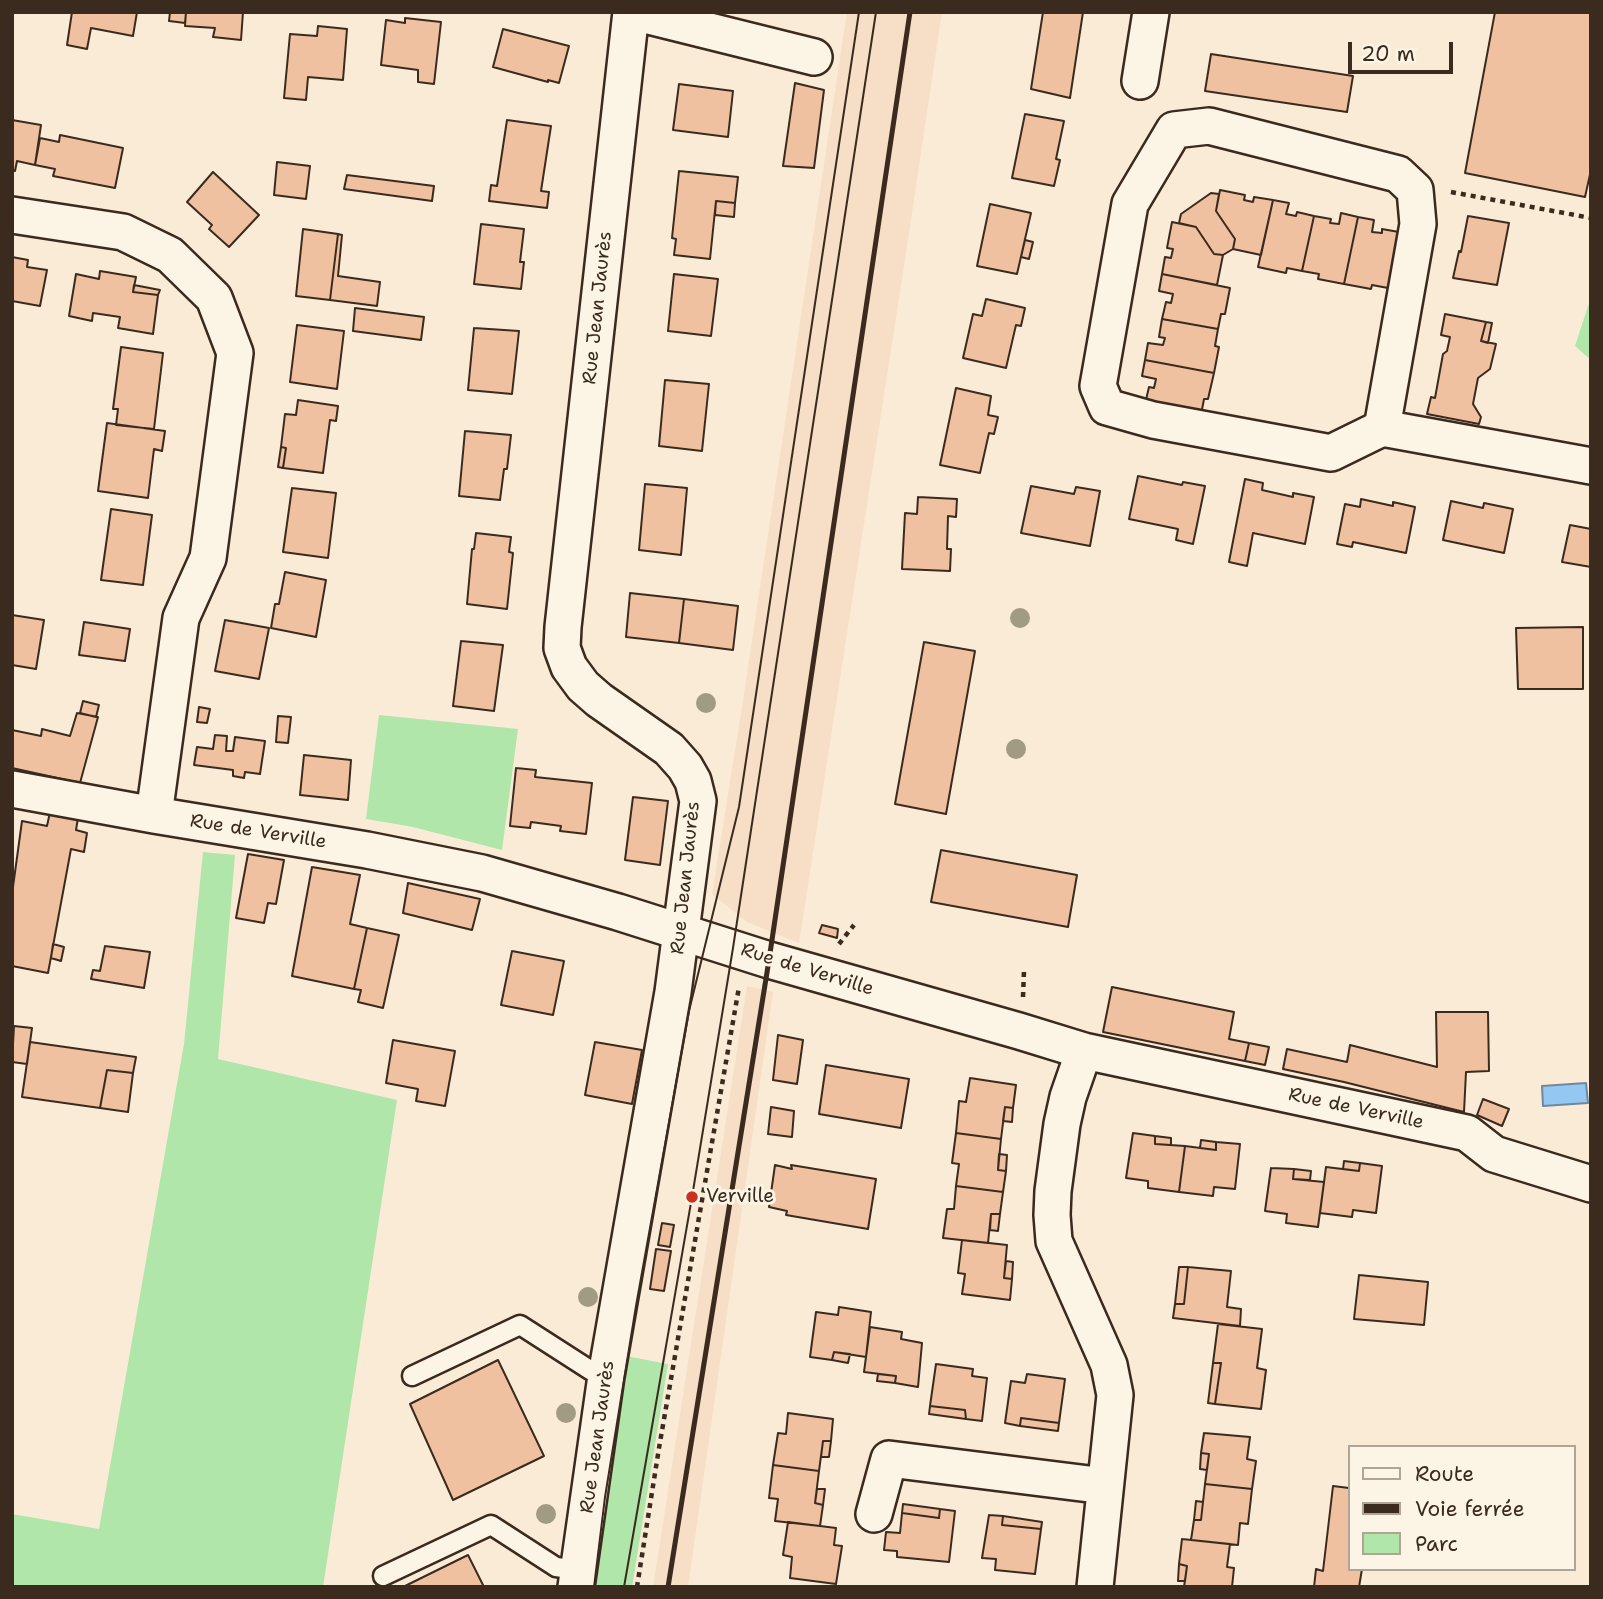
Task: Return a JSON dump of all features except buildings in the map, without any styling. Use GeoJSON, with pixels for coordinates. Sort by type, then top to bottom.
{"type":"FeatureCollection","features":[{"type":"Feature","properties":{"kind":"street"},"geometry":{"type":"LineString","coordinates":[[632,12],[814,57]]}},
{"type":"Feature","properties":{"kind":"street","name":"Rue Jean Jaurès"},"geometry":{"type":"LineString","coordinates":[[577,1578],[606,1376],[673,992],[698,801],[693,781],[669,749],[583,686],[569,667],[562,648],[632,12]]}},
{"type":"Feature","properties":{"kind":"street"},"geometry":{"type":"LineString","coordinates":[[1140,81],[1151,12]]}},
{"type":"Feature","properties":{"kind":"street"},"geometry":{"type":"LineString","coordinates":[[1382,428],[1418,224],[1415,190],[1398,174],[1209,126],[1174,130],[1130,204],[1098,386],[1107,407],[1153,420],[1331,453],[1382,428],[1591,466]]}},
{"type":"Feature","properties":{"kind":"street"},"geometry":{"type":"LineString","coordinates":[[12,215],[123,232],[170,255],[214,298],[235,353],[208,558],[181,618],[154,815]]}},
{"type":"Feature","properties":{"kind":"street","name":"Rue de Verville"},"geometry":{"type":"LineString","coordinates":[[12,789],[367,850],[482,873],[1084,1051],[1467,1133],[1494,1154],[1591,1184]]}},
{"type":"Feature","properties":{"kind":"street"},"geometry":{"type":"LineString","coordinates":[[1084,1051],[1062,1124],[1052,1215],[1054,1241],[1109,1365],[1115,1395],[1095,1587]]}},
{"type":"Feature","properties":{"kind":"street"},"geometry":{"type":"LineString","coordinates":[[874,1514],[889,1460],[1105,1486]]}},
{"type":"Feature","properties":{"kind":"lane"},"geometry":{"type":"LineString","coordinates":[[412,1376],[520,1325],[590,1370],[606,1376]]}},
{"type":"Feature","properties":{"kind":"lane"},"geometry":{"type":"LineString","coordinates":[[383,1576],[491,1525],[577,1578]]}},
{"type":"Feature","properties":{"kind":"path"},"geometry":{"type":"LineString","coordinates":[[1415,190],[1442,190],[1591,218]]}},
{"type":"Feature","properties":{"kind":"path"},"geometry":{"type":"LineString","coordinates":[[637,1587],[745,952]]}},
{"type":"Feature","properties":{"kind":"shaded area"},"geometry":{"type":"Polygon","coordinates":[[[847,12],[942,12],[799,943],[747,922],[712,894],[847,12]]]}},
{"type":"Feature","properties":{"kind":"shaded area"},"geometry":{"type":"Polygon","coordinates":[[[747,986],[773,992],[688,1587],[653,1587],[747,986]]]}},
{"type":"Feature","properties":{"kind":"green space"},"geometry":{"type":"Polygon","coordinates":[[[1591,297],[1591,360],[1575,346],[1591,297]]]}},
{"type":"Feature","properties":{"kind":"green space"},"geometry":{"type":"Polygon","coordinates":[[[379,715],[518,729],[502,850],[413,827],[366,819],[379,715]]]}},
{"type":"Feature","properties":{"kind":"green space"},"geometry":{"type":"Polygon","coordinates":[[[203,852],[235,855],[218,1059],[397,1100],[323,1587],[12,1587],[12,1514],[99,1529],[184,1044],[203,852]]]}},
{"type":"Feature","properties":{"kind":"green space"},"geometry":{"type":"Polygon","coordinates":[[[626,1356],[668,1364],[632,1587],[586,1587],[626,1356]]]}},
{"type":"Feature","properties":{"kind":"water"},"geometry":{"type":"Polygon","coordinates":[[[1586,1083],[1588,1103],[1543,1106],[1542,1086],[1586,1083]]]}},
{"type":"Feature","properties":{"kind":"tram line"},"geometry":{"type":"LineString","coordinates":[[594,1587],[605,1497],[636,1306],[689,1011],[739,807],[859,12]]}},
{"type":"Feature","properties":{"kind":"tram line"},"geometry":{"type":"LineString","coordinates":[[624,1587],[733,948],[876,12]]}},
{"type":"Feature","properties":{"kind":"railway"},"geometry":{"type":"LineString","coordinates":[[668,1587],[769,960],[910,12]]}},
{"type":"Feature","properties":{"kind":"place","name":"Verville"},"geometry":{"type":"Point","coordinates":[692,1197]}}]}
